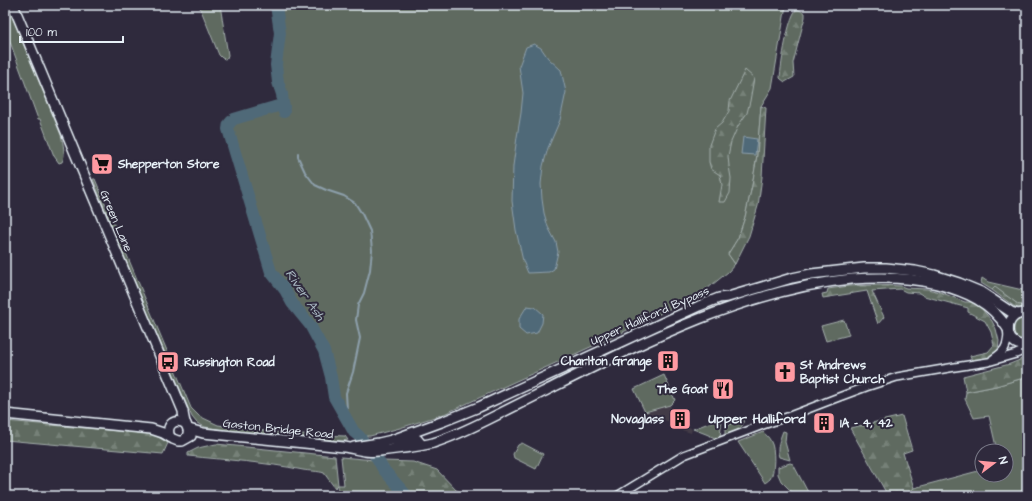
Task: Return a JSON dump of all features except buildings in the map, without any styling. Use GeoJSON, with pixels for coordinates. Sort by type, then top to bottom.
{"type":"FeatureCollection","features":[{"type":"Feature","properties":{"kind":"main road","name":"Green Lane"},"geometry":{"type":"LineString","coordinates":[[12,5],[138,303],[187,426]]}},
{"type":"Feature","properties":{"kind":"main road","name":"Upper Halliford Bypass"},"geometry":{"type":"LineString","coordinates":[[392,440],[479,407],[719,298],[728,297],[792,278],[811,274],[864,268],[886,268],[915,271],[948,279],[970,287],[991,298],[1005,309],[1022,314]]}},
{"type":"Feature","properties":{"kind":"main road","name":"Upper Halliford Bypass"},"geometry":{"type":"LineString","coordinates":[[369,448],[422,445],[441,440],[468,430],[596,365],[702,318],[753,300],[813,284],[866,278],[883,278],[909,279],[944,286],[967,295],[993,310],[1001,319],[1014,342],[1019,345],[1027,346]]}},
{"type":"Feature","properties":{"kind":"main road"},"geometry":{"type":"LineString","coordinates":[[1008,332],[1008,325],[1012,319],[1022,314]]}},
{"type":"Feature","properties":{"kind":"main road"},"geometry":{"type":"LineString","coordinates":[[170,437],[168,430],[178,412],[178,402]]}},
{"type":"Feature","properties":{"kind":"main road"},"geometry":{"type":"LineString","coordinates":[[5,414],[151,429],[163,433],[178,441],[186,438],[188,434],[187,426],[182,421],[178,420],[151,429]]}},
{"type":"Feature","properties":{"kind":"main road","name":"Gaston Bridge Road"},"geometry":{"type":"LineString","coordinates":[[187,426],[203,434]]}},
{"type":"Feature","properties":{"kind":"main road","name":"Gaston Bridge Road"},"geometry":{"type":"LineString","coordinates":[[186,438],[203,434],[351,448],[369,448]]}},
{"type":"Feature","properties":{"kind":"main road"},"geometry":{"type":"LineString","coordinates":[[369,448],[392,440],[402,442],[417,439],[422,445]]}},
{"type":"Feature","properties":{"kind":"street"},"geometry":{"type":"LineString","coordinates":[[988,362],[999,355],[1006,348],[1008,332]]}},
{"type":"Feature","properties":{"kind":"street"},"geometry":{"type":"LineString","coordinates":[[617,496],[684,455],[763,425],[787,418],[853,392],[896,378],[988,362],[1016,354],[1023,351],[1027,346]]}},
{"type":"Feature","properties":{"kind":"shaded area"},"geometry":{"type":"Polygon","coordinates":[[[670,405],[675,418],[681,415],[692,429],[691,433],[673,427],[668,421],[648,421],[646,412],[670,405]]]}},
{"type":"Feature","properties":{"kind":"green space"},"geometry":{"type":"Polygon","coordinates":[[[199,5],[220,5],[228,55],[227,58],[222,58],[219,55],[199,5]]]}},
{"type":"Feature","properties":{"kind":"green space"},"geometry":{"type":"Polygon","coordinates":[[[276,5],[786,5],[772,88],[761,106],[757,155],[745,217],[738,238],[728,254],[735,264],[728,272],[702,293],[619,334],[444,414],[370,436],[359,436],[354,432],[334,397],[331,377],[323,351],[310,325],[292,303],[285,290],[271,272],[228,129],[230,122],[284,106],[278,82],[276,65],[280,33],[276,5]]]}},
{"type":"Feature","properties":{"kind":"green space"},"geometry":{"type":"Polygon","coordinates":[[[796,10],[805,13],[805,17],[793,63],[794,77],[785,82],[780,78],[785,42],[790,22],[796,10]]]}},
{"type":"Feature","properties":{"kind":"green space"},"geometry":{"type":"Polygon","coordinates":[[[8,12],[11,14],[61,135],[64,152],[62,162],[59,163],[54,156],[40,119],[38,119],[5,28],[5,13],[8,12]]]}},
{"type":"Feature","properties":{"kind":"green space"},"geometry":{"type":"Polygon","coordinates":[[[745,70],[754,78],[750,101],[747,113],[738,126],[731,142],[728,156],[731,178],[730,193],[725,202],[719,202],[722,185],[720,175],[711,169],[709,162],[709,145],[715,129],[722,123],[729,111],[730,101],[745,70]]]}},
{"type":"Feature","properties":{"kind":"green space"},"geometry":{"type":"Polygon","coordinates":[[[761,106],[766,108],[762,177],[758,206],[749,236],[735,264],[728,254],[738,238],[745,217],[752,186],[757,155],[761,106]]]}},
{"type":"Feature","properties":{"kind":"green space"},"geometry":{"type":"Polygon","coordinates":[[[93,179],[95,179],[191,408],[199,416],[218,425],[282,433],[284,435],[205,427],[197,423],[192,417],[126,262],[93,179]]]}},
{"type":"Feature","properties":{"kind":"green space"},"geometry":{"type":"Polygon","coordinates":[[[982,278],[988,282],[1027,291],[1027,305],[1019,305],[995,288],[992,290],[981,283],[982,278]]]}},
{"type":"Feature","properties":{"kind":"green space"},"geometry":{"type":"Polygon","coordinates":[[[875,285],[927,289],[940,292],[965,302],[971,302],[981,308],[992,321],[999,341],[998,351],[989,358],[972,361],[970,356],[988,352],[994,345],[991,332],[985,321],[968,312],[968,308],[924,296],[919,293],[906,292],[900,289],[872,291],[884,317],[878,324],[867,291],[823,298],[822,294],[827,293],[828,289],[849,286],[875,285]]]}},
{"type":"Feature","properties":{"kind":"green space"},"geometry":{"type":"Polygon","coordinates":[[[995,287],[1019,305],[1027,305],[1027,308],[1015,307],[992,290],[995,287]]]}},
{"type":"Feature","properties":{"kind":"green space"},"geometry":{"type":"Polygon","coordinates":[[[1027,316],[1027,343],[1023,343],[1012,336],[1012,323],[1018,317],[1027,316]]]}},
{"type":"Feature","properties":{"kind":"green space"},"geometry":{"type":"Polygon","coordinates":[[[844,320],[849,335],[826,341],[821,326],[844,320]]]}},
{"type":"Feature","properties":{"kind":"green space"},"geometry":{"type":"Polygon","coordinates":[[[1027,357],[1027,377],[996,386],[966,392],[963,376],[1010,364],[1027,357]]]}},
{"type":"Feature","properties":{"kind":"green space"},"geometry":{"type":"Polygon","coordinates":[[[664,375],[675,400],[670,405],[645,412],[634,389],[664,375]]]}},
{"type":"Feature","properties":{"kind":"green space"},"geometry":{"type":"Polygon","coordinates":[[[1027,377],[1027,496],[904,496],[914,488],[974,472],[974,483],[1014,483],[1014,443],[995,443],[989,416],[974,418],[965,399],[966,392],[996,386],[1027,377]]]}},
{"type":"Feature","properties":{"kind":"green space"},"geometry":{"type":"Polygon","coordinates":[[[902,416],[912,450],[903,453],[914,488],[904,496],[888,496],[850,428],[902,416]]]}},
{"type":"Feature","properties":{"kind":"green space"},"geometry":{"type":"Polygon","coordinates":[[[741,417],[743,418],[743,422],[741,428],[725,435],[725,429],[741,417]]]}},
{"type":"Feature","properties":{"kind":"green space"},"geometry":{"type":"Polygon","coordinates":[[[722,418],[720,437],[715,438],[693,429],[722,418]]]}},
{"type":"Feature","properties":{"kind":"green space"},"geometry":{"type":"Polygon","coordinates":[[[5,421],[153,434],[168,443],[163,454],[5,440],[5,421]]]}},
{"type":"Feature","properties":{"kind":"green space"},"geometry":{"type":"Polygon","coordinates":[[[783,431],[786,432],[785,442],[790,460],[779,457],[778,454],[778,447],[783,431]]]}},
{"type":"Feature","properties":{"kind":"green space"},"geometry":{"type":"Polygon","coordinates":[[[763,432],[770,440],[774,455],[772,476],[765,483],[738,442],[763,432]]]}},
{"type":"Feature","properties":{"kind":"green space"},"geometry":{"type":"Polygon","coordinates":[[[300,434],[345,436],[348,440],[341,441],[297,436],[300,434]]]}},
{"type":"Feature","properties":{"kind":"green space"},"geometry":{"type":"Polygon","coordinates":[[[522,443],[543,454],[536,469],[514,458],[513,454],[518,445],[522,443]]]}},
{"type":"Feature","properties":{"kind":"green space"},"geometry":{"type":"Polygon","coordinates":[[[216,444],[335,456],[338,485],[335,488],[324,473],[319,472],[260,463],[188,456],[188,453],[198,448],[216,444]]]}},
{"type":"Feature","properties":{"kind":"green space"},"geometry":{"type":"Polygon","coordinates":[[[341,457],[374,460],[402,496],[339,496],[338,485],[344,485],[341,457]]]}},
{"type":"Feature","properties":{"kind":"green space"},"geometry":{"type":"Polygon","coordinates":[[[384,461],[413,462],[437,470],[456,490],[468,496],[411,496],[396,480],[384,461]]]}},
{"type":"Feature","properties":{"kind":"green space"},"geometry":{"type":"Polygon","coordinates":[[[790,463],[793,464],[810,496],[796,496],[781,481],[778,474],[778,467],[790,463]]]}},
{"type":"Feature","properties":{"kind":"water"},"geometry":{"type":"Polygon","coordinates":[[[534,44],[541,48],[548,58],[561,70],[566,92],[560,120],[548,148],[543,166],[541,184],[544,213],[548,227],[556,242],[558,252],[554,269],[549,272],[528,273],[523,261],[516,230],[512,201],[513,166],[523,93],[519,66],[526,47],[534,44]]]}},
{"type":"Feature","properties":{"kind":"water"},"geometry":{"type":"Polygon","coordinates":[[[743,137],[757,139],[755,155],[741,154],[743,137]]]}},
{"type":"Feature","properties":{"kind":"water"},"geometry":{"type":"Polygon","coordinates":[[[527,306],[535,307],[543,314],[542,323],[537,333],[526,335],[519,329],[519,319],[527,306]]]}},
{"type":"Feature","properties":{"kind":"waterway","name":"River Ash"},"geometry":{"type":"LineString","coordinates":[[276,5],[280,33],[276,65],[284,112]]}},
{"type":"Feature","properties":{"kind":"waterway","name":"River Ash"},"geometry":{"type":"LineString","coordinates":[[284,106],[278,106],[234,119],[228,127],[271,272],[285,290],[292,303],[310,325],[324,351],[331,377],[334,397],[354,432],[359,436],[377,458],[383,469],[407,496]]}},
{"type":"Feature","properties":{"kind":"waterway"},"geometry":{"type":"LineString","coordinates":[[298,153],[298,157],[305,172],[315,185],[344,196],[355,203],[370,231],[372,250],[370,270],[364,293],[358,305],[356,320],[360,338],[353,372],[346,393],[347,410],[354,432]]}},
{"type":"Feature","properties":{"kind":"place","name":"Shepperton Store"},"geometry":{"type":"Point","coordinates":[102,164]}},
{"type":"Feature","properties":{"kind":"place","name":"Charlton Grange"},"geometry":{"type":"Point","coordinates":[668,361]}},
{"type":"Feature","properties":{"kind":"place","name":"Russington Road"},"geometry":{"type":"Point","coordinates":[168,362]}},
{"type":"Feature","properties":{"kind":"place","name":"St Andrews Baptist Church"},"geometry":{"type":"Point","coordinates":[785,372]}},
{"type":"Feature","properties":{"kind":"place","name":"The Goat"},"geometry":{"type":"Point","coordinates":[723,389]}},
{"type":"Feature","properties":{"kind":"place","name":"Novaglass"},"geometry":{"type":"Point","coordinates":[680,419]}},
{"type":"Feature","properties":{"kind":"place","name":"1A - 4, 42"},"geometry":{"type":"Point","coordinates":[824,423]}},
{"type":"Feature","properties":{"kind":"district","name":"Upper Halliford"},"geometry":{"type":"Point","coordinates":[757,419]}}]}
